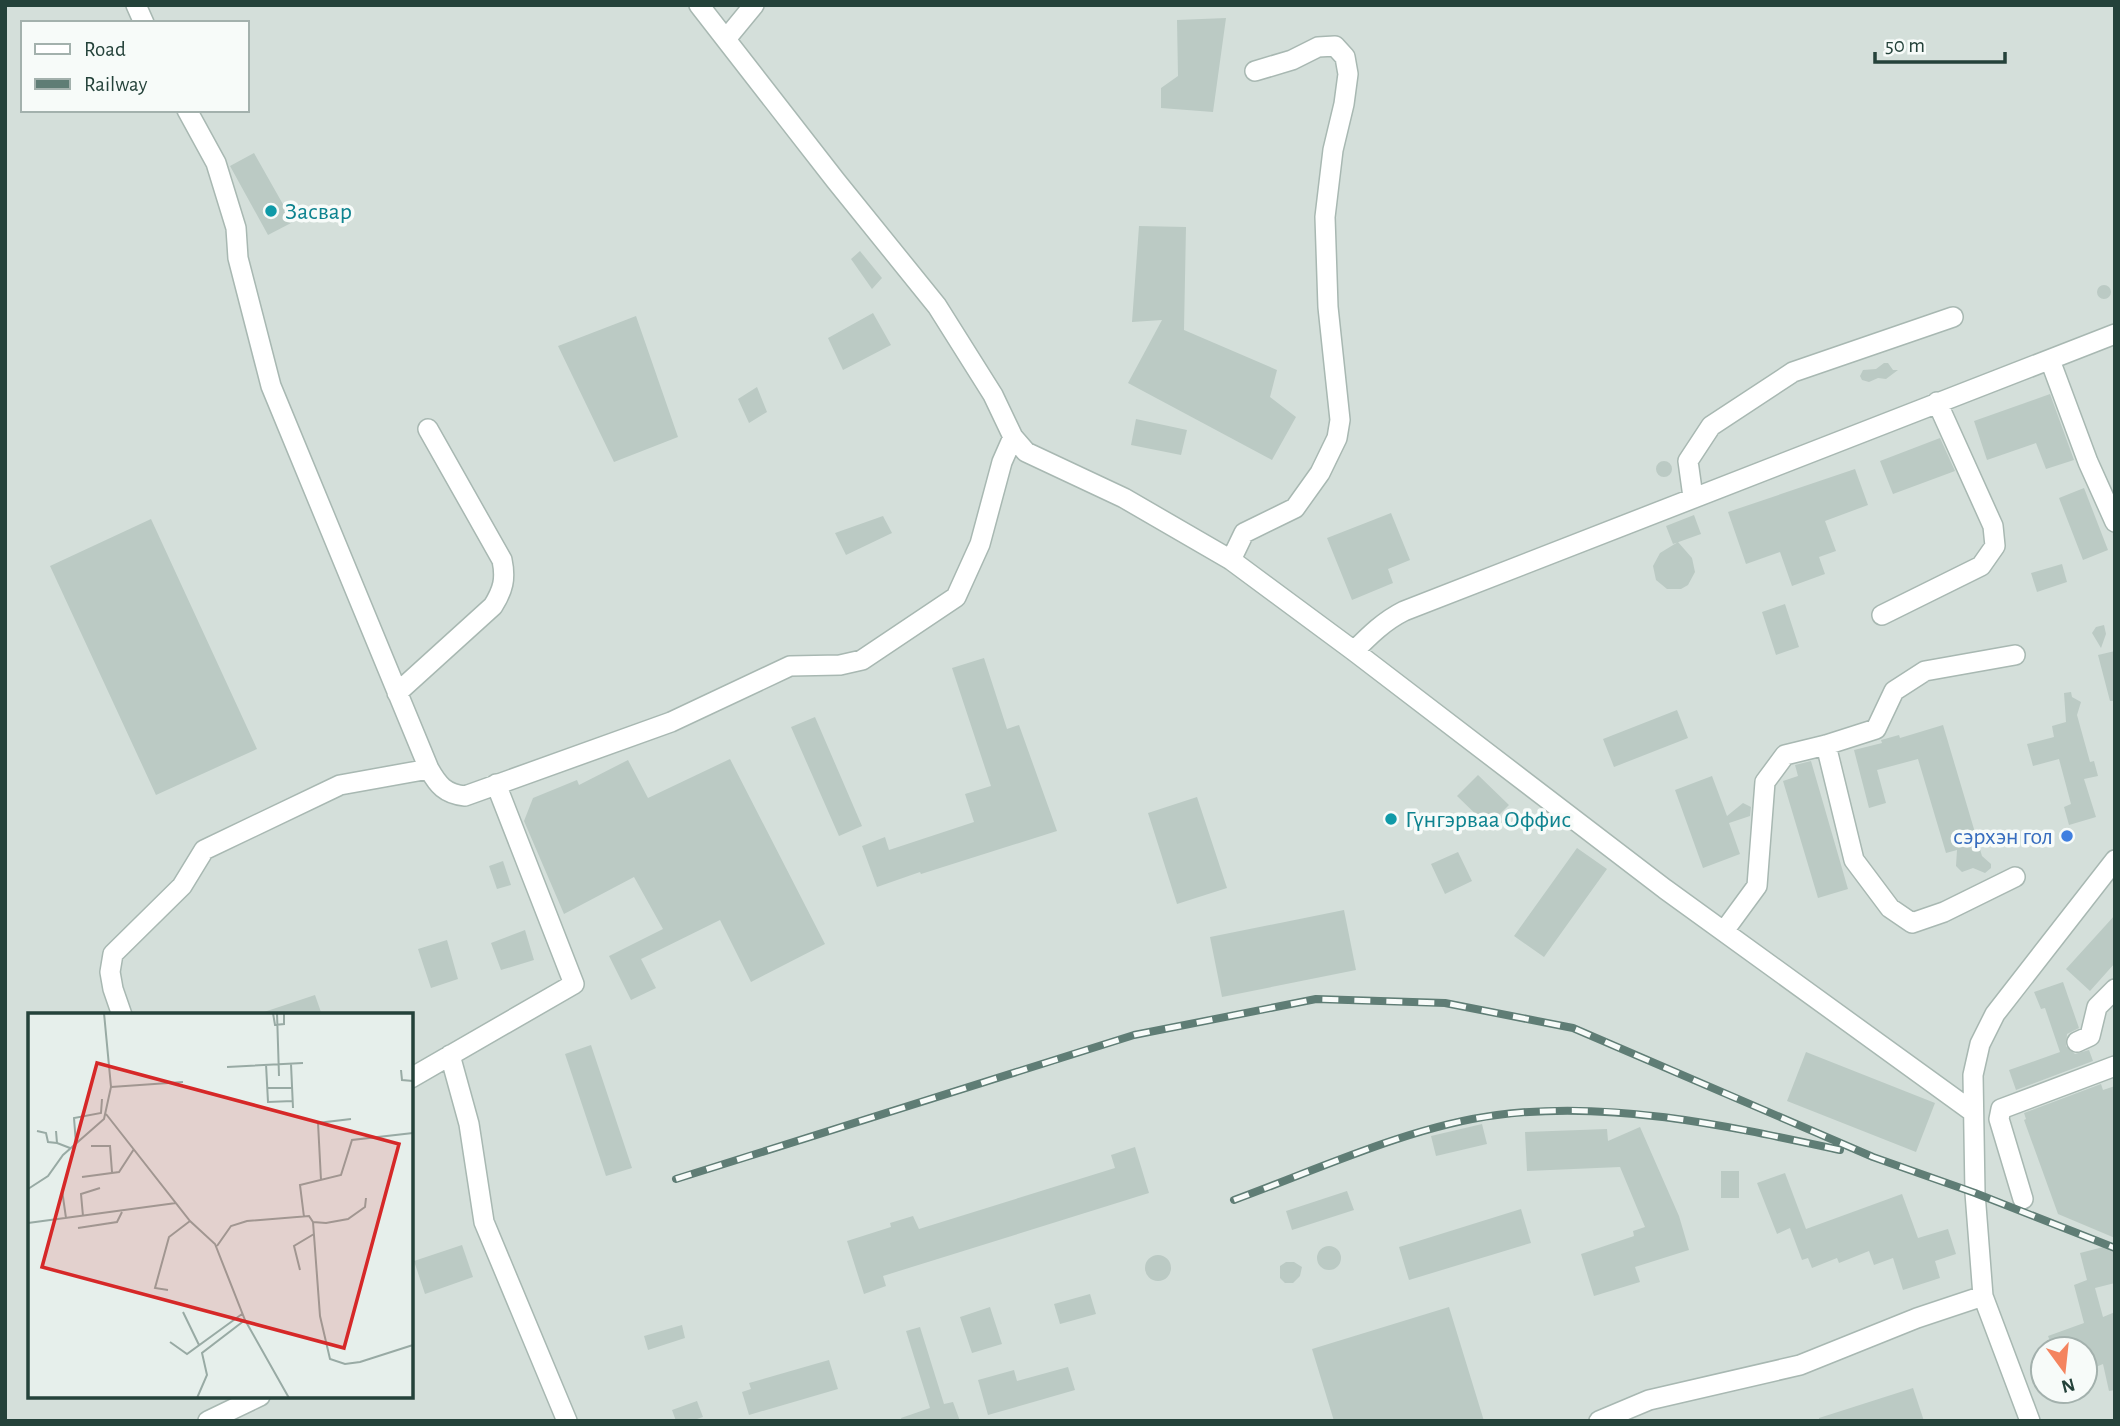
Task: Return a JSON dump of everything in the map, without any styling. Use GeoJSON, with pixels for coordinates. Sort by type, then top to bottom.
{"type":"FeatureCollection","features":[{"type":"Feature","properties":{"kind":"street"},"geometry":{"type":"LineString","coordinates":[[136,5],[143,21]]}},
{"type":"Feature","properties":{"kind":"street"},"geometry":{"type":"LineString","coordinates":[[726,39],[754,5]]}},
{"type":"Feature","properties":{"kind":"street"},"geometry":{"type":"LineString","coordinates":[[700,6],[937,306],[993,394],[1013,437],[1026,452],[1125,498],[1231,560],[1354,650],[1665,889],[1973,1112]]}},
{"type":"Feature","properties":{"kind":"street"},"geometry":{"type":"LineString","coordinates":[[1231,560],[1244,533],[1295,508],[1320,473],[1337,438],[1340,420],[1328,307],[1325,217],[1333,150],[1348,74],[1345,57],[1335,46],[1318,47],[1292,60],[1255,71]]}},
{"type":"Feature","properties":{"kind":"street"},"geometry":{"type":"LineString","coordinates":[[188,112],[216,163],[236,228],[238,258],[271,386],[429,769],[438,786],[453,794],[465,796],[671,722],[790,666],[840,665],[862,660],[873,653],[956,597],[980,544],[1002,462],[1013,437]]}},
{"type":"Feature","properties":{"kind":"street"},"geometry":{"type":"LineString","coordinates":[[1692,497],[1688,461],[1711,426],[1793,372],[1954,317]]}},
{"type":"Feature","properties":{"kind":"street"},"geometry":{"type":"LineString","coordinates":[[1354,650],[1389,618],[1404,611],[2115,334]]}},
{"type":"Feature","properties":{"kind":"street"},"geometry":{"type":"LineString","coordinates":[[2050,360],[2088,462],[2115,522]]}},
{"type":"Feature","properties":{"kind":"street"},"geometry":{"type":"LineString","coordinates":[[1882,615],[1981,566],[1995,546],[1993,526],[1937,402]]}},
{"type":"Feature","properties":{"kind":"street"},"geometry":{"type":"LineString","coordinates":[[397,693],[493,606],[502,592],[505,576],[502,560],[428,429]]}},
{"type":"Feature","properties":{"kind":"street"},"geometry":{"type":"LineString","coordinates":[[1724,931],[1757,886],[1765,782],[1785,755],[1876,729],[1885,715],[1894,691],[1925,671],[2015,655]]}},
{"type":"Feature","properties":{"kind":"street"},"geometry":{"type":"LineString","coordinates":[[1826,745],[1854,860],[1890,908],[1912,923],[1944,912],[2015,877]]}},
{"type":"Feature","properties":{"kind":"street"},"geometry":{"type":"LineString","coordinates":[[121,1013],[110,972],[113,954],[182,886],[204,850],[340,785],[429,769]]}},
{"type":"Feature","properties":{"kind":"street"},"geometry":{"type":"LineString","coordinates":[[413,1077],[574,984],[496,784]]}},
{"type":"Feature","properties":{"kind":"street"},"geometry":{"type":"LineString","coordinates":[[2030,1421],[1983,1296],[1975,1193],[1973,1075],[1980,1044],[1995,1014],[2113,865]]}},
{"type":"Feature","properties":{"kind":"street"},"geometry":{"type":"LineString","coordinates":[[2077,1042],[2090,1036],[2096,1007],[2115,989]]}},
{"type":"Feature","properties":{"kind":"street"},"geometry":{"type":"LineString","coordinates":[[450,1055],[469,1124],[484,1222],[567,1421]]}},
{"type":"Feature","properties":{"kind":"street"},"geometry":{"type":"LineString","coordinates":[[2023,1199],[1999,1118],[2001,1109],[2115,1066]]}},
{"type":"Feature","properties":{"kind":"street"},"geometry":{"type":"LineString","coordinates":[[1599,1421],[1648,1400],[1800,1365],[1917,1318],[1983,1296]]}},
{"type":"Feature","properties":{"kind":"street"},"geometry":{"type":"LineString","coordinates":[[208,1421],[256,1398]]}},
{"type":"Feature","properties":{"kind":"shaded area"},"geometry":{"type":"Polygon","coordinates":[[[5,5],[2115,5],[2115,1421],[5,1421],[5,5]]]}},
{"type":"Feature","properties":{"kind":"building"},"geometry":{"type":"Polygon","coordinates":[[[1226,18],[1213,112],[1161,108],[1161,88],[1178,76],[1177,20],[1226,18]]]}},
{"type":"Feature","properties":{"kind":"building"},"geometry":{"type":"Polygon","coordinates":[[[254,153],[293,222],[268,235],[230,166],[254,153]]]}},
{"type":"Feature","properties":{"kind":"building"},"geometry":{"type":"Polygon","coordinates":[[[1139,226],[1186,227],[1184,330],[1277,370],[1270,397],[1296,417],[1272,460],[1128,383],[1162,320],[1132,322],[1139,226]]]}},
{"type":"Feature","properties":{"kind":"building"},"geometry":{"type":"Polygon","coordinates":[[[860,251],[882,278],[872,289],[851,259],[860,251]]]}},
{"type":"Feature","properties":{"kind":"building"},"geometry":{"type":"Polygon","coordinates":[[[2104,285],[2109,287],[2109,297],[2104,299],[2099,297],[2097,292],[2099,287],[2104,285]]]}},
{"type":"Feature","properties":{"kind":"building"},"geometry":{"type":"Polygon","coordinates":[[[873,313],[891,345],[843,370],[828,338],[873,313]]]}},
{"type":"Feature","properties":{"kind":"building"},"geometry":{"type":"Polygon","coordinates":[[[636,316],[678,437],[614,462],[558,346],[636,316]]]}},
{"type":"Feature","properties":{"kind":"building"},"geometry":{"type":"Polygon","coordinates":[[[1888,363],[1893,370],[1898,370],[1886,379],[1878,378],[1869,382],[1862,380],[1860,376],[1863,370],[1876,369],[1888,363]]]}},
{"type":"Feature","properties":{"kind":"building"},"geometry":{"type":"Polygon","coordinates":[[[757,387],[767,412],[749,423],[738,399],[757,387]]]}},
{"type":"Feature","properties":{"kind":"building"},"geometry":{"type":"Polygon","coordinates":[[[2050,394],[2074,460],[2046,469],[2036,443],[1987,460],[1974,421],[2050,394]]]}},
{"type":"Feature","properties":{"kind":"building"},"geometry":{"type":"Polygon","coordinates":[[[1136,419],[1187,430],[1181,455],[1131,445],[1136,419]]]}},
{"type":"Feature","properties":{"kind":"building"},"geometry":{"type":"Polygon","coordinates":[[[1940,438],[1955,471],[1893,494],[1880,461],[1940,438]]]}},
{"type":"Feature","properties":{"kind":"building"},"geometry":{"type":"Polygon","coordinates":[[[1664,461],[1672,469],[1664,477],[1656,469],[1664,461]]]}},
{"type":"Feature","properties":{"kind":"building"},"geometry":{"type":"Polygon","coordinates":[[[1855,469],[1868,505],[1825,521],[1836,551],[1819,557],[1825,574],[1792,586],[1780,552],[1746,564],[1728,512],[1855,469]]]}},
{"type":"Feature","properties":{"kind":"building"},"geometry":{"type":"Polygon","coordinates":[[[2084,488],[2108,550],[2083,560],[2059,498],[2084,488]]]}},
{"type":"Feature","properties":{"kind":"building"},"geometry":{"type":"Polygon","coordinates":[[[1391,513],[1410,560],[1388,569],[1393,583],[1352,600],[1327,538],[1391,513]]]}},
{"type":"Feature","properties":{"kind":"building"},"geometry":{"type":"Polygon","coordinates":[[[1694,515],[1701,534],[1673,544],[1666,526],[1694,515]]]}},
{"type":"Feature","properties":{"kind":"building"},"geometry":{"type":"Polygon","coordinates":[[[883,516],[892,533],[846,555],[835,533],[883,516]]]}},
{"type":"Feature","properties":{"kind":"building"},"geometry":{"type":"Polygon","coordinates":[[[151,519],[257,749],[156,795],[50,566],[151,519]]]}},
{"type":"Feature","properties":{"kind":"building"},"geometry":{"type":"Polygon","coordinates":[[[1678,542],[1692,558],[1695,572],[1688,585],[1681,589],[1667,589],[1656,580],[1653,566],[1660,553],[1678,542]]]}},
{"type":"Feature","properties":{"kind":"building"},"geometry":{"type":"Polygon","coordinates":[[[2062,564],[2067,582],[2037,592],[2031,573],[2062,564]]]}},
{"type":"Feature","properties":{"kind":"building"},"geometry":{"type":"Polygon","coordinates":[[[1785,604],[1799,647],[1776,655],[1762,612],[1785,604]]]}},
{"type":"Feature","properties":{"kind":"building"},"geometry":{"type":"Polygon","coordinates":[[[2104,625],[2106,634],[2101,648],[2092,633],[2096,627],[2104,625]]]}},
{"type":"Feature","properties":{"kind":"building"},"geometry":{"type":"Polygon","coordinates":[[[2115,651],[2115,701],[2110,701],[2098,655],[2115,651]]]}},
{"type":"Feature","properties":{"kind":"building"},"geometry":{"type":"Polygon","coordinates":[[[984,658],[1007,729],[1019,725],[1057,831],[877,887],[862,846],[885,837],[889,850],[974,822],[965,794],[991,786],[952,668],[984,658]]]}},
{"type":"Feature","properties":{"kind":"building"},"geometry":{"type":"Polygon","coordinates":[[[2071,692],[2072,697],[2081,702],[2077,715],[2090,762],[2094,761],[2098,776],[2084,779],[2096,817],[2069,825],[2064,807],[2071,804],[2059,759],[2033,766],[2027,744],[2054,737],[2052,726],[2066,722],[2064,693],[2071,692]]]}},
{"type":"Feature","properties":{"kind":"building"},"geometry":{"type":"Polygon","coordinates":[[[1677,710],[1688,738],[1614,767],[1603,739],[1677,710]]]}},
{"type":"Feature","properties":{"kind":"building"},"geometry":{"type":"Polygon","coordinates":[[[815,717],[862,826],[839,836],[791,727],[815,717]]]}},
{"type":"Feature","properties":{"kind":"building"},"geometry":{"type":"Polygon","coordinates":[[[1943,725],[1982,856],[1991,864],[1991,868],[1985,873],[1973,868],[1962,872],[1956,866],[1957,850],[1946,853],[1918,759],[1877,770],[1886,803],[1869,808],[1854,750],[1882,743],[1881,740],[1899,735],[1900,738],[1943,725]]]}},
{"type":"Feature","properties":{"kind":"building"},"geometry":{"type":"Polygon","coordinates":[[[730,759],[825,944],[751,982],[720,920],[641,959],[656,988],[631,1000],[609,956],[663,929],[634,877],[564,914],[524,821],[533,798],[577,780],[579,785],[628,760],[648,798],[730,759]]]}},
{"type":"Feature","properties":{"kind":"building"},"geometry":{"type":"Polygon","coordinates":[[[1811,761],[1848,889],[1818,898],[1783,781],[1798,776],[1795,765],[1811,761]]]}},
{"type":"Feature","properties":{"kind":"building"},"geometry":{"type":"Polygon","coordinates":[[[1478,775],[1509,805],[1488,826],[1457,796],[1478,775]]]}},
{"type":"Feature","properties":{"kind":"building"},"geometry":{"type":"Polygon","coordinates":[[[1712,776],[1727,816],[1743,803],[1751,807],[1750,816],[1729,823],[1740,854],[1703,868],[1675,790],[1712,776]]]}},
{"type":"Feature","properties":{"kind":"building"},"geometry":{"type":"Polygon","coordinates":[[[1197,797],[1227,888],[1177,904],[1148,813],[1197,797]]]}},
{"type":"Feature","properties":{"kind":"building"},"geometry":{"type":"Polygon","coordinates":[[[1577,848],[1607,869],[1544,957],[1514,936],[1577,848]]]}},
{"type":"Feature","properties":{"kind":"building"},"geometry":{"type":"Polygon","coordinates":[[[1458,852],[1472,881],[1445,894],[1431,864],[1458,852]]]}},
{"type":"Feature","properties":{"kind":"building"},"geometry":{"type":"Polygon","coordinates":[[[503,861],[511,885],[497,889],[489,866],[503,861]]]}},
{"type":"Feature","properties":{"kind":"building"},"geometry":{"type":"Polygon","coordinates":[[[1344,910],[1356,970],[1222,997],[1210,937],[1344,910]]]}},
{"type":"Feature","properties":{"kind":"building"},"geometry":{"type":"Polygon","coordinates":[[[2115,915],[2115,963],[2090,991],[2066,969],[2115,915]]]}},
{"type":"Feature","properties":{"kind":"building"},"geometry":{"type":"Polygon","coordinates":[[[525,930],[534,960],[501,970],[491,943],[525,930]]]}},
{"type":"Feature","properties":{"kind":"building"},"geometry":{"type":"Polygon","coordinates":[[[447,940],[458,979],[431,988],[418,949],[447,940]]]}},
{"type":"Feature","properties":{"kind":"building"},"geometry":{"type":"Polygon","coordinates":[[[2063,982],[2079,1028],[2067,1034],[2066,1046],[2075,1054],[2089,1050],[2093,1061],[2016,1090],[2009,1070],[2060,1052],[2045,1008],[2041,1009],[2034,992],[2063,982]]]}},
{"type":"Feature","properties":{"kind":"building"},"geometry":{"type":"Polygon","coordinates":[[[315,995],[321,1013],[264,1013],[315,995]]]}},
{"type":"Feature","properties":{"kind":"building"},"geometry":{"type":"Polygon","coordinates":[[[591,1045],[632,1168],[606,1176],[565,1054],[591,1045]]]}},
{"type":"Feature","properties":{"kind":"building"},"geometry":{"type":"Polygon","coordinates":[[[1806,1052],[1935,1103],[1916,1152],[1787,1101],[1806,1052]]]}},
{"type":"Feature","properties":{"kind":"building"},"geometry":{"type":"Polygon","coordinates":[[[2101,1084],[2103,1090],[2115,1086],[2115,1238],[2058,1214],[2024,1120],[2024,1113],[2101,1084]]]}},
{"type":"Feature","properties":{"kind":"building"},"geometry":{"type":"Polygon","coordinates":[[[1482,1124],[1487,1144],[1436,1156],[1431,1136],[1482,1124]]]}},
{"type":"Feature","properties":{"kind":"building"},"geometry":{"type":"Polygon","coordinates":[[[1640,1127],[1679,1216],[1689,1250],[1635,1267],[1640,1282],[1594,1296],[1581,1254],[1634,1236],[1633,1231],[1645,1227],[1620,1167],[1527,1171],[1525,1132],[1607,1129],[1608,1141],[1640,1127]]]}},
{"type":"Feature","properties":{"kind":"building"},"geometry":{"type":"Polygon","coordinates":[[[1135,1147],[1149,1193],[883,1276],[886,1286],[864,1294],[847,1241],[891,1227],[890,1223],[913,1216],[919,1229],[1115,1168],[1111,1155],[1135,1147]]]}},
{"type":"Feature","properties":{"kind":"building"},"geometry":{"type":"Polygon","coordinates":[[[1721,1171],[1739,1171],[1739,1198],[1721,1198],[1721,1171]]]}},
{"type":"Feature","properties":{"kind":"building"},"geometry":{"type":"Polygon","coordinates":[[[1785,1173],[1806,1229],[1902,1194],[1918,1238],[1948,1229],[1956,1254],[1935,1261],[1940,1278],[1903,1290],[1893,1258],[1874,1265],[1869,1251],[1839,1263],[1837,1258],[1812,1268],[1808,1258],[1802,1260],[1790,1228],[1777,1234],[1757,1183],[1785,1173]]]}},
{"type":"Feature","properties":{"kind":"building"},"geometry":{"type":"Polygon","coordinates":[[[1347,1191],[1354,1210],[1292,1230],[1286,1211],[1347,1191]]]}},
{"type":"Feature","properties":{"kind":"building"},"geometry":{"type":"Polygon","coordinates":[[[1521,1209],[1531,1243],[1409,1280],[1399,1247],[1521,1209]]]}},
{"type":"Feature","properties":{"kind":"building"},"geometry":{"type":"Polygon","coordinates":[[[2115,1244],[2115,1283],[2095,1288],[2103,1317],[2115,1312],[2115,1390],[2109,1391],[2103,1364],[2099,1366],[2099,1335],[2051,1335],[2084,1323],[2074,1285],[2087,1280],[2080,1253],[2115,1244]]]}},
{"type":"Feature","properties":{"kind":"building"},"geometry":{"type":"Polygon","coordinates":[[[462,1245],[473,1277],[425,1294],[414,1261],[462,1245]]]}},
{"type":"Feature","properties":{"kind":"building"},"geometry":{"type":"Polygon","coordinates":[[[1329,1246],[1340,1253],[1341,1258],[1334,1269],[1329,1270],[1318,1263],[1317,1258],[1324,1247],[1329,1246]]]}},
{"type":"Feature","properties":{"kind":"building"},"geometry":{"type":"Polygon","coordinates":[[[1158,1255],[1167,1259],[1171,1268],[1167,1277],[1158,1281],[1149,1277],[1145,1268],[1149,1259],[1158,1255]]]}},
{"type":"Feature","properties":{"kind":"building"},"geometry":{"type":"Polygon","coordinates":[[[1286,1262],[1294,1262],[1302,1267],[1300,1276],[1293,1283],[1285,1283],[1280,1278],[1280,1266],[1286,1262]]]}},
{"type":"Feature","properties":{"kind":"building"},"geometry":{"type":"Polygon","coordinates":[[[1090,1294],[1096,1314],[1060,1324],[1054,1304],[1090,1294]]]}},
{"type":"Feature","properties":{"kind":"building"},"geometry":{"type":"Polygon","coordinates":[[[990,1307],[1002,1344],[972,1353],[960,1317],[990,1307]]]}},
{"type":"Feature","properties":{"kind":"building"},"geometry":{"type":"Polygon","coordinates":[[[1449,1307],[1484,1421],[1334,1421],[1312,1349],[1449,1307]]]}},
{"type":"Feature","properties":{"kind":"building"},"geometry":{"type":"Polygon","coordinates":[[[682,1325],[685,1338],[648,1350],[644,1336],[682,1325]]]}},
{"type":"Feature","properties":{"kind":"building"},"geometry":{"type":"Polygon","coordinates":[[[920,1327],[944,1404],[953,1402],[960,1421],[902,1421],[901,1418],[930,1408],[906,1331],[920,1327]]]}},
{"type":"Feature","properties":{"kind":"building"},"geometry":{"type":"Polygon","coordinates":[[[829,1360],[838,1389],[749,1415],[742,1392],[751,1389],[749,1383],[829,1360]]]}},
{"type":"Feature","properties":{"kind":"building"},"geometry":{"type":"Polygon","coordinates":[[[1068,1367],[1075,1390],[988,1415],[978,1380],[1014,1370],[1017,1381],[1068,1367]]]}},
{"type":"Feature","properties":{"kind":"building"},"geometry":{"type":"Polygon","coordinates":[[[1913,1388],[1924,1421],[1819,1421],[1819,1418],[1913,1388]]]}},
{"type":"Feature","properties":{"kind":"building"},"geometry":{"type":"Polygon","coordinates":[[[697,1401],[703,1417],[691,1421],[676,1421],[672,1410],[697,1401]]]}},
{"type":"Feature","properties":{"kind":"railway"},"geometry":{"type":"LineString","coordinates":[[676,1179],[1134,1035],[1316,999],[1445,1003],[1573,1028],[1873,1157],[1975,1193],[2115,1248]]}},
{"type":"Feature","properties":{"kind":"railway"},"geometry":{"type":"LineString","coordinates":[[1234,1200],[1364,1150],[1431,1129],[1497,1115],[1540,1111],[1627,1113],[1670,1118],[1840,1150]]}},
{"type":"Feature","properties":{"kind":"place","name":"Засвар"},"geometry":{"type":"Point","coordinates":[271,211]}},
{"type":"Feature","properties":{"kind":"place","name":"Гүнгэрваа Оффис"},"geometry":{"type":"Point","coordinates":[1391,819]}},
{"type":"Feature","properties":{"kind":"place","name":"сэрхэн гол"},"geometry":{"type":"Point","coordinates":[2067,836]}}]}
